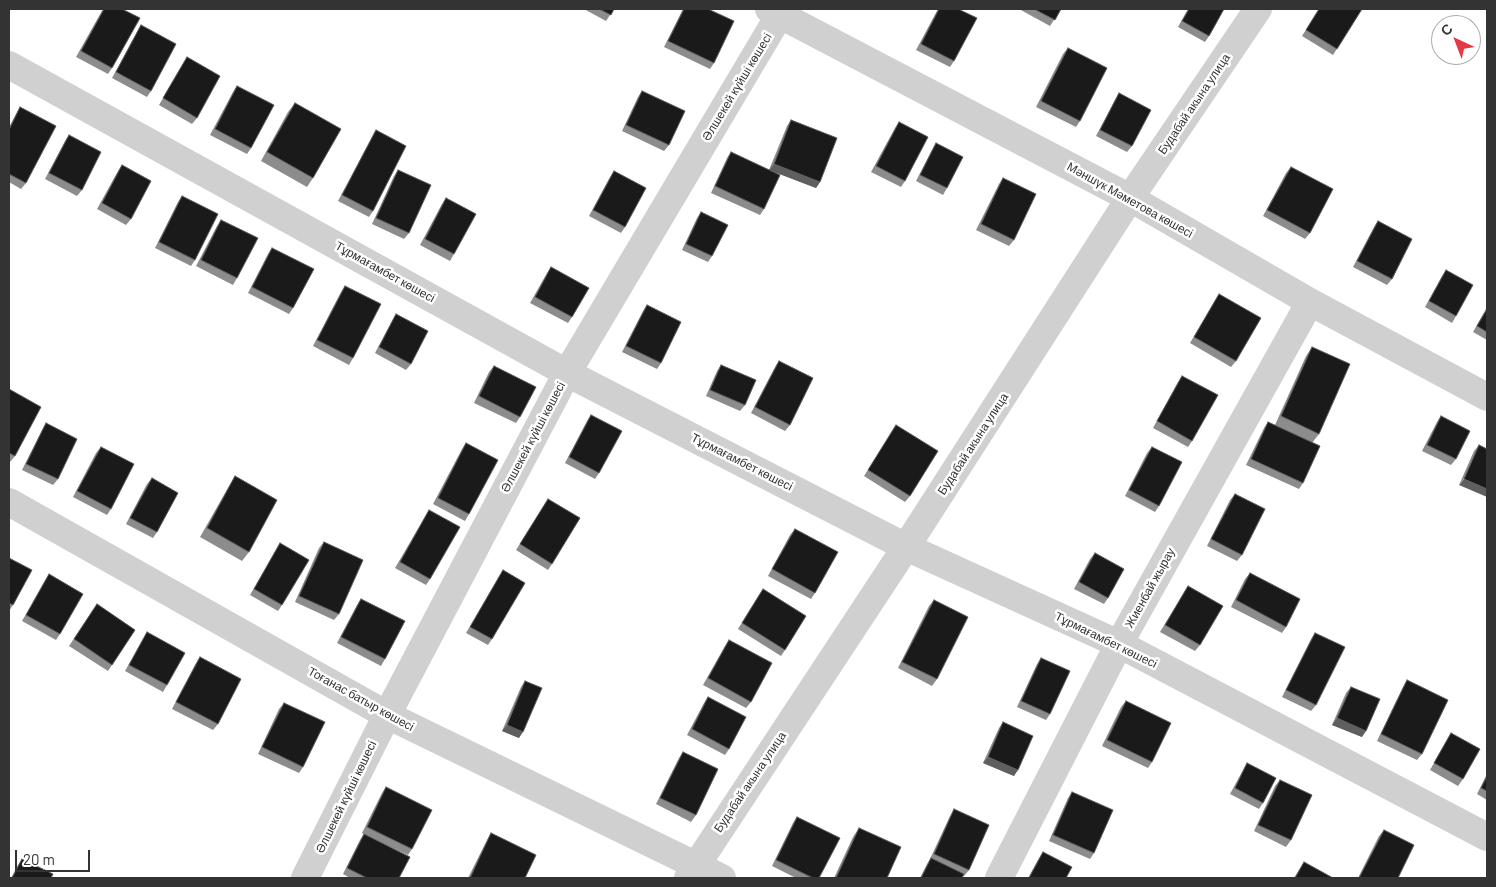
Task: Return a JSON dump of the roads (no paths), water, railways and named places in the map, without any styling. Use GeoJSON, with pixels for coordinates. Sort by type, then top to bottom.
{"type":"FeatureCollection","features":[{"type":"Feature","properties":{"kind":"street","name":"Будабай акына улица"},"geometry":{"type":"LineString","coordinates":[[691,872],[906,547],[1130,198],[1258,9]]}},
{"type":"Feature","properties":{"kind":"street","name":"Мәншүк Мәметова көшесі"},"geometry":{"type":"LineString","coordinates":[[777,11],[1130,198],[1310,302],[1487,397]]}},
{"type":"Feature","properties":{"kind":"street","name":"Әлшекей күйші көшесі"},"geometry":{"type":"LineString","coordinates":[[305,878],[387,715],[567,372],[777,11]]}},
{"type":"Feature","properties":{"kind":"street","name":"Тұрмағамбет көшесі"},"geometry":{"type":"LineString","coordinates":[[9,65],[567,372],[906,547],[1118,644],[1487,837]]}},
{"type":"Feature","properties":{"kind":"street","name":"Жиенбай жырау"},"geometry":{"type":"LineString","coordinates":[[999,878],[1118,644],[1310,302]]}},
{"type":"Feature","properties":{"kind":"street","name":"Тоғанас батыр көшесі"},"geometry":{"type":"LineString","coordinates":[[9,502],[387,715],[691,872],[722,878]]}}]}
